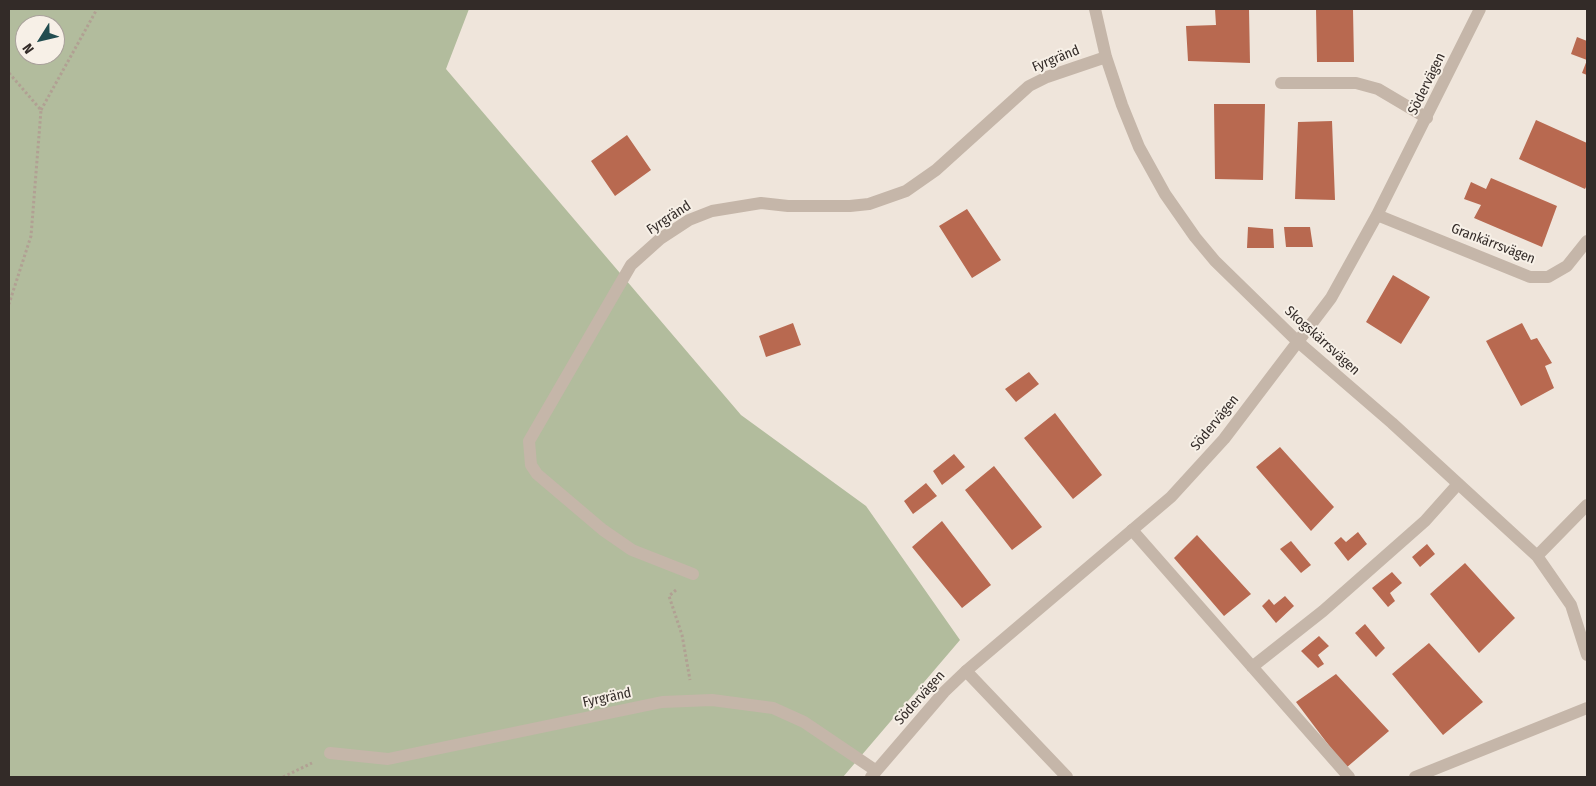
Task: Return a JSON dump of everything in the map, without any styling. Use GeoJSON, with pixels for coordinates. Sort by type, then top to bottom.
{"type":"FeatureCollection","features":[{"type":"Feature","properties":{"kind":"street","name":"Skogskärrsvägen"},"geometry":{"type":"LineString","coordinates":[[1095,9],[1106,57],[1139,147],[1165,194],[1195,237],[1215,261],[1297,340],[1537,556],[1571,605],[1587,655]]}},
{"type":"Feature","properties":{"kind":"street","name":"Södervägen"},"geometry":{"type":"LineString","coordinates":[[873,774],[966,671],[1171,497],[1224,440],[1297,340],[1331,298],[1377,215],[1480,9]]}},
{"type":"Feature","properties":{"kind":"street","name":"Fyrgränd"},"geometry":{"type":"LineString","coordinates":[[693,574],[632,550],[603,530],[537,474],[531,465],[529,441],[631,265],[660,239],[689,220],[712,211],[761,203],[788,206],[850,206],[868,204],[906,191],[936,170],[1029,86],[1047,77],[1106,57]]}},
{"type":"Feature","properties":{"kind":"street"},"geometry":{"type":"LineString","coordinates":[[1281,83],[1356,83],[1378,89],[1427,118]]}},
{"type":"Feature","properties":{"kind":"street","name":"Grankärrsvägen"},"geometry":{"type":"LineString","coordinates":[[1377,215],[1530,276],[1548,277],[1567,266],[1587,241]]}},
{"type":"Feature","properties":{"kind":"street"},"geometry":{"type":"LineString","coordinates":[[1252,666],[1323,611],[1424,521],[1458,484]]}},
{"type":"Feature","properties":{"kind":"street"},"geometry":{"type":"LineString","coordinates":[[1537,556],[1587,505]]}},
{"type":"Feature","properties":{"kind":"street"},"geometry":{"type":"LineString","coordinates":[[1132,530],[1349,777]]}},
{"type":"Feature","properties":{"kind":"street"},"geometry":{"type":"LineString","coordinates":[[966,671],[1067,777]]}},
{"type":"Feature","properties":{"kind":"street","name":"Fyrgränd"},"geometry":{"type":"LineString","coordinates":[[330,753],[388,760],[662,702],[712,700],[773,708],[804,722],[873,774]]}},
{"type":"Feature","properties":{"kind":"street"},"geometry":{"type":"LineString","coordinates":[[1415,777],[1587,708]]}},
{"type":"Feature","properties":{"kind":"path"},"geometry":{"type":"LineString","coordinates":[[9,304],[31,236],[41,110],[96,9]]}},
{"type":"Feature","properties":{"kind":"path"},"geometry":{"type":"LineString","coordinates":[[9,73],[41,110]]}},
{"type":"Feature","properties":{"kind":"path"},"geometry":{"type":"LineString","coordinates":[[693,574],[669,596],[682,635],[691,688],[712,700]]}},
{"type":"Feature","properties":{"kind":"path"},"geometry":{"type":"LineString","coordinates":[[283,777],[330,753]]}},
{"type":"Feature","properties":{"kind":"green space"},"geometry":{"type":"Polygon","coordinates":[[[9,9],[469,9],[446,69],[741,415],[866,506],[960,640],[843,777],[9,777],[9,9]]]}},
{"type":"Feature","properties":{"kind":"building"},"geometry":{"type":"Polygon","coordinates":[[[1215,9],[1249,9],[1250,63],[1188,61],[1186,26],[1216,25],[1215,9]]]}},
{"type":"Feature","properties":{"kind":"building"},"geometry":{"type":"Polygon","coordinates":[[[1316,9],[1353,9],[1354,62],[1317,62],[1316,9]]]}},
{"type":"Feature","properties":{"kind":"building"},"geometry":{"type":"Polygon","coordinates":[[[1577,37],[1587,41],[1587,60],[1571,54],[1577,37]]]}},
{"type":"Feature","properties":{"kind":"building"},"geometry":{"type":"Polygon","coordinates":[[[1587,60],[1587,75],[1582,73],[1587,60]]]}},
{"type":"Feature","properties":{"kind":"building"},"geometry":{"type":"Polygon","coordinates":[[[1214,104],[1265,104],[1263,180],[1215,179],[1214,104]]]}},
{"type":"Feature","properties":{"kind":"building"},"geometry":{"type":"Polygon","coordinates":[[[1536,120],[1587,143],[1587,185],[1585,189],[1519,159],[1536,120]]]}},
{"type":"Feature","properties":{"kind":"building"},"geometry":{"type":"Polygon","coordinates":[[[1332,121],[1335,200],[1295,199],[1298,122],[1332,121]]]}},
{"type":"Feature","properties":{"kind":"building"},"geometry":{"type":"Polygon","coordinates":[[[627,135],[651,170],[615,196],[591,161],[627,135]]]}},
{"type":"Feature","properties":{"kind":"building"},"geometry":{"type":"Polygon","coordinates":[[[1491,178],[1557,206],[1542,247],[1474,218],[1481,205],[1464,199],[1471,182],[1486,189],[1491,178]]]}},
{"type":"Feature","properties":{"kind":"building"},"geometry":{"type":"Polygon","coordinates":[[[967,209],[1001,260],[972,278],[939,226],[967,209]]]}},
{"type":"Feature","properties":{"kind":"building"},"geometry":{"type":"Polygon","coordinates":[[[1248,227],[1273,229],[1274,248],[1247,248],[1248,227]]]}},
{"type":"Feature","properties":{"kind":"building"},"geometry":{"type":"Polygon","coordinates":[[[1284,227],[1310,227],[1313,247],[1286,247],[1284,227]]]}},
{"type":"Feature","properties":{"kind":"building"},"geometry":{"type":"Polygon","coordinates":[[[1393,275],[1430,297],[1401,344],[1366,322],[1393,275]]]}},
{"type":"Feature","properties":{"kind":"building"},"geometry":{"type":"Polygon","coordinates":[[[793,323],[801,345],[766,357],[759,336],[793,323]]]}},
{"type":"Feature","properties":{"kind":"building"},"geometry":{"type":"Polygon","coordinates":[[[1522,323],[1531,340],[1537,338],[1552,363],[1545,366],[1554,388],[1521,406],[1486,341],[1522,323]]]}},
{"type":"Feature","properties":{"kind":"building"},"geometry":{"type":"Polygon","coordinates":[[[1029,372],[1039,384],[1016,402],[1005,389],[1029,372]]]}},
{"type":"Feature","properties":{"kind":"building"},"geometry":{"type":"Polygon","coordinates":[[[1055,413],[1102,475],[1073,499],[1024,438],[1055,413]]]}},
{"type":"Feature","properties":{"kind":"building"},"geometry":{"type":"Polygon","coordinates":[[[1280,447],[1334,507],[1311,531],[1256,467],[1280,447]]]}},
{"type":"Feature","properties":{"kind":"building"},"geometry":{"type":"Polygon","coordinates":[[[954,454],[965,467],[942,485],[933,471],[954,454]]]}},
{"type":"Feature","properties":{"kind":"building"},"geometry":{"type":"Polygon","coordinates":[[[994,466],[1042,527],[1012,550],[965,490],[994,466]]]}},
{"type":"Feature","properties":{"kind":"building"},"geometry":{"type":"Polygon","coordinates":[[[926,483],[937,496],[913,514],[904,501],[926,483]]]}},
{"type":"Feature","properties":{"kind":"building"},"geometry":{"type":"Polygon","coordinates":[[[942,521],[991,585],[962,608],[912,547],[942,521]]]}},
{"type":"Feature","properties":{"kind":"building"},"geometry":{"type":"Polygon","coordinates":[[[1358,532],[1367,544],[1348,561],[1334,543],[1341,537],[1346,542],[1358,532]]]}},
{"type":"Feature","properties":{"kind":"building"},"geometry":{"type":"Polygon","coordinates":[[[1197,535],[1251,594],[1224,616],[1174,558],[1197,535]]]}},
{"type":"Feature","properties":{"kind":"building"},"geometry":{"type":"Polygon","coordinates":[[[1291,541],[1311,565],[1301,573],[1280,549],[1291,541]]]}},
{"type":"Feature","properties":{"kind":"building"},"geometry":{"type":"Polygon","coordinates":[[[1427,544],[1435,554],[1420,567],[1412,557],[1427,544]]]}},
{"type":"Feature","properties":{"kind":"building"},"geometry":{"type":"Polygon","coordinates":[[[1465,563],[1515,618],[1479,653],[1430,594],[1465,563]]]}},
{"type":"Feature","properties":{"kind":"building"},"geometry":{"type":"Polygon","coordinates":[[[1392,572],[1402,583],[1390,593],[1395,601],[1388,607],[1372,588],[1392,572]]]}},
{"type":"Feature","properties":{"kind":"building"},"geometry":{"type":"Polygon","coordinates":[[[1285,596],[1294,606],[1276,623],[1262,606],[1269,599],[1274,605],[1285,596]]]}},
{"type":"Feature","properties":{"kind":"building"},"geometry":{"type":"Polygon","coordinates":[[[1365,624],[1385,648],[1376,657],[1355,633],[1365,624]]]}},
{"type":"Feature","properties":{"kind":"building"},"geometry":{"type":"Polygon","coordinates":[[[1319,636],[1329,646],[1318,655],[1324,664],[1318,668],[1301,651],[1319,636]]]}},
{"type":"Feature","properties":{"kind":"building"},"geometry":{"type":"Polygon","coordinates":[[[1429,643],[1483,702],[1443,735],[1392,674],[1429,643]]]}},
{"type":"Feature","properties":{"kind":"building"},"geometry":{"type":"Polygon","coordinates":[[[1336,674],[1389,731],[1346,768],[1296,702],[1336,674]]]}}]}
